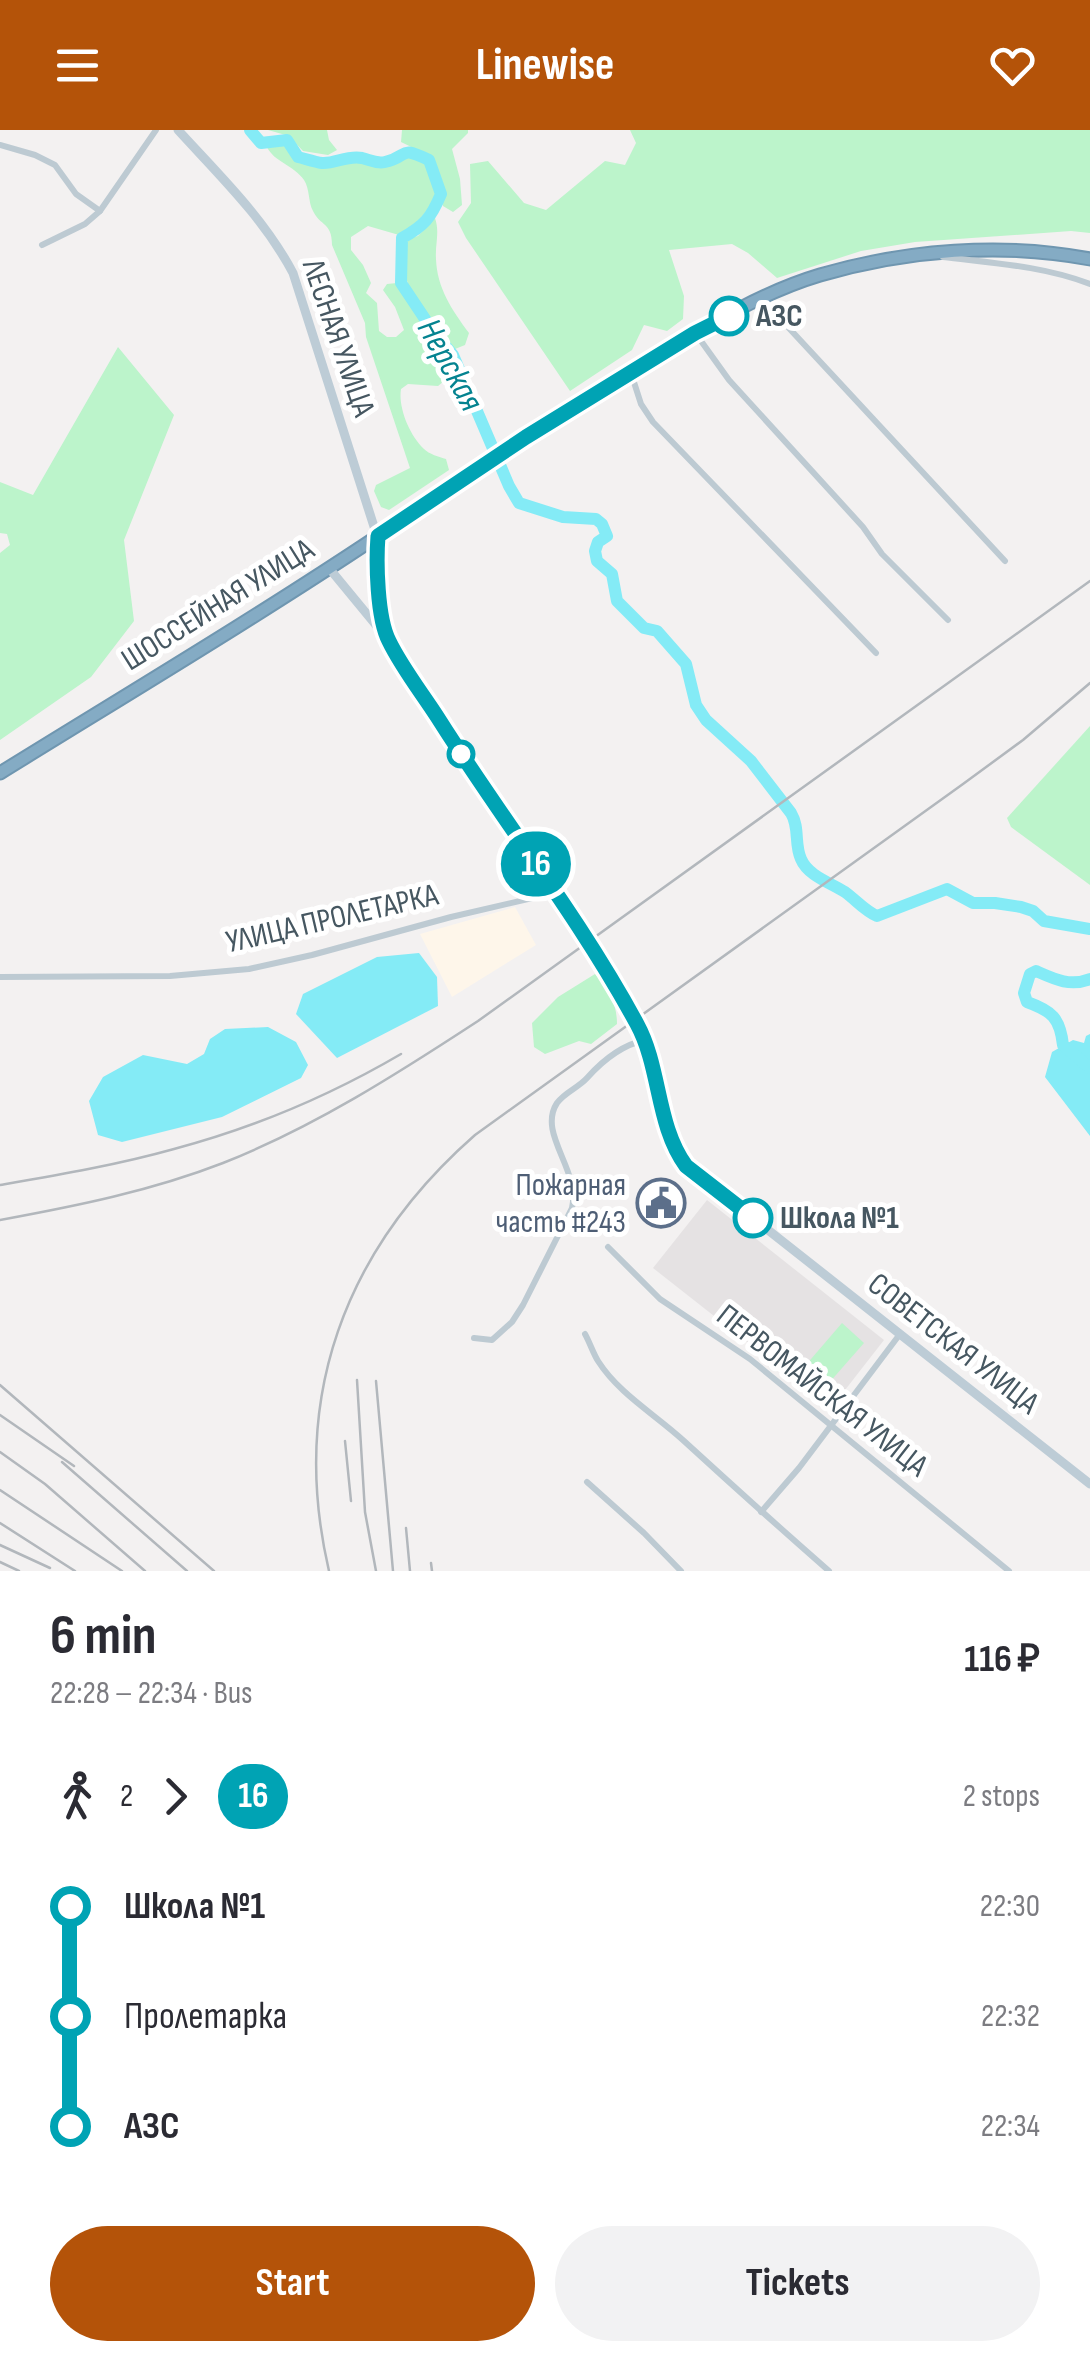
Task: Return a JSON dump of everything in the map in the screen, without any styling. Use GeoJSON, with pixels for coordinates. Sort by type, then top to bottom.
{"type":"FeatureCollection","features":[{"type":"Feature","properties":{"kind":"highway","name":"ШОССЕЙНАЯ УЛИЦА"},"geometry":{"type":"LineString","coordinates":[[0,773],[330,568],[526,437],[695,333],[762,299],[818,276],[927,254],[1034,250],[1090,259]]}},
{"type":"Feature","properties":{"kind":"street"},"geometry":{"type":"LineString","coordinates":[[42,245],[85,224],[100,211],[153,134],[138,130]]}},
{"type":"Feature","properties":{"kind":"street","name":"ЛЕСНАЯ УЛИЦА"},"geometry":{"type":"LineString","coordinates":[[178,130],[261,223],[293,272],[378,536]]}},
{"type":"Feature","properties":{"kind":"street"},"geometry":{"type":"LineString","coordinates":[[0,145],[55,165],[76,194],[100,211]]}},
{"type":"Feature","properties":{"kind":"street"},"geometry":{"type":"LineString","coordinates":[[927,254],[1021,267],[1090,284]]}},
{"type":"Feature","properties":{"kind":"street"},"geometry":{"type":"LineString","coordinates":[[762,299],[1006,562]]}},
{"type":"Feature","properties":{"kind":"street"},"geometry":{"type":"LineString","coordinates":[[695,333],[729,380],[882,554],[948,620]]}},
{"type":"Feature","properties":{"kind":"street"},"geometry":{"type":"LineString","coordinates":[[631,372],[646,413],[876,653]]}},
{"type":"Feature","properties":{"kind":"street","name":"СОВЕТСКАЯ УЛИЦА"},"geometry":{"type":"LineString","coordinates":[[378,536],[376,562],[387,638],[472,772],[602,962],[646,1040],[668,1126],[686,1166],[1090,1484]]}},
{"type":"Feature","properties":{"kind":"street"},"geometry":{"type":"LineString","coordinates":[[330,568],[387,638]]}},
{"type":"Feature","properties":{"kind":"street","name":"УЛИЦА ПРОЛЕТАРКА"},"geometry":{"type":"LineString","coordinates":[[0,977],[170,976],[248,968],[312,956],[450,917],[555,893]]}},
{"type":"Feature","properties":{"kind":"street"},"geometry":{"type":"LineString","coordinates":[[474,1338],[492,1340],[512,1322],[572,1208],[573,1182],[552,1130],[555,1106],[605,1060],[626,1046],[646,1040]]}},
{"type":"Feature","properties":{"kind":"street","name":"ПЕРВОМАЙСКАЯ УЛИЦА"},"geometry":{"type":"LineString","coordinates":[[608,1247],[660,1300],[750,1359],[1009,1571]]}},
{"type":"Feature","properties":{"kind":"street"},"geometry":{"type":"LineString","coordinates":[[585,1334],[596,1358],[624,1390],[829,1571]]}},
{"type":"Feature","properties":{"kind":"street"},"geometry":{"type":"LineString","coordinates":[[761,1512],[900,1334]]}},
{"type":"Feature","properties":{"kind":"street"},"geometry":{"type":"LineString","coordinates":[[587,1482],[682,1571]]}},
{"type":"Feature","properties":{"kind":"shaded area"},"geometry":{"type":"Polygon","coordinates":[[[515,907],[536,945],[452,997],[420,934],[515,907]]]}},
{"type":"Feature","properties":{"kind":"shaded area"},"geometry":{"type":"Polygon","coordinates":[[[707,1200],[884,1340],[831,1408],[653,1268],[707,1200]]]}},
{"type":"Feature","properties":{"kind":"green space"},"geometry":{"type":"Polygon","coordinates":[[[268,130],[327,130],[337,150],[328,155],[303,151],[289,136],[268,130]]]}},
{"type":"Feature","properties":{"kind":"green space"},"geometry":{"type":"Polygon","coordinates":[[[402,130],[468,130],[452,149],[462,205],[453,212],[443,206],[443,193],[430,156],[401,142],[402,130]]]}},
{"type":"Feature","properties":{"kind":"green space"},"geometry":{"type":"Polygon","coordinates":[[[630,130],[1090,130],[1090,233],[915,242],[861,251],[777,278],[732,244],[669,250],[684,296],[683,319],[667,331],[644,325],[632,350],[570,391],[458,222],[471,203],[470,164],[488,161],[524,203],[546,210],[605,161],[625,165],[636,143],[630,130]]]}},
{"type":"Feature","properties":{"kind":"green space"},"geometry":{"type":"Polygon","coordinates":[[[286,145],[297,160],[325,167],[343,161],[382,166],[406,155],[426,164],[437,194],[421,217],[399,235],[368,226],[351,237],[351,250],[371,283],[366,293],[377,303],[379,331],[396,337],[404,330],[383,290],[387,284],[397,283],[447,361],[450,376],[438,386],[408,384],[401,389],[409,429],[426,451],[446,459],[449,470],[389,510],[381,507],[374,491],[376,485],[410,468],[366,337],[365,323],[330,232],[313,211],[304,180],[267,147],[286,145]]]}},
{"type":"Feature","properties":{"kind":"green space"},"geometry":{"type":"Polygon","coordinates":[[[435,218],[439,280],[469,333],[465,345],[455,349],[421,307],[405,271],[406,239],[418,236],[435,218]]]}},
{"type":"Feature","properties":{"kind":"green space"},"geometry":{"type":"Polygon","coordinates":[[[118,347],[174,415],[124,540],[134,621],[91,677],[0,740],[0,553],[10,545],[7,534],[0,533],[0,482],[33,495],[118,347]]]}},
{"type":"Feature","properties":{"kind":"green space"},"geometry":{"type":"Polygon","coordinates":[[[1090,726],[1090,885],[1011,827],[1007,818],[1090,726]]]}},
{"type":"Feature","properties":{"kind":"green space"},"geometry":{"type":"Polygon","coordinates":[[[595,974],[611,997],[617,1024],[591,1044],[579,1041],[545,1054],[534,1047],[532,1023],[558,997],[595,974]]]}},
{"type":"Feature","properties":{"kind":"green space"},"geometry":{"type":"Polygon","coordinates":[[[842,1323],[864,1343],[821,1392],[799,1373],[842,1323]]]}},
{"type":"Feature","properties":{"kind":"water"},"geometry":{"type":"Polygon","coordinates":[[[419,953],[437,977],[438,1006],[337,1058],[296,1014],[303,994],[377,957],[419,953]]]}},
{"type":"Feature","properties":{"kind":"water"},"geometry":{"type":"Polygon","coordinates":[[[268,1027],[296,1042],[308,1065],[301,1078],[222,1117],[122,1142],[98,1135],[89,1101],[103,1077],[143,1055],[187,1064],[204,1054],[210,1039],[225,1029],[268,1027]]]}},
{"type":"Feature","properties":{"kind":"water"},"geometry":{"type":"Polygon","coordinates":[[[1090,1034],[1090,1136],[1045,1077],[1052,1052],[1073,1040],[1084,1043],[1090,1034]]]}},
{"type":"Feature","properties":{"kind":"waterway","name":"Нерская"},"geometry":{"type":"LineString","coordinates":[[250,130],[261,143],[287,140],[298,157],[322,163],[357,157],[382,162],[408,152],[429,160],[441,194],[426,220],[402,238],[401,283],[453,355],[509,486],[519,503],[563,517],[596,519],[602,524],[607,536],[598,542],[595,551],[597,561],[612,574],[617,601],[644,628],[657,631],[686,664],[696,705],[706,720],[751,761],[791,813],[799,853],[809,870],[877,916],[947,889],[973,903],[1021,907],[1044,921],[1090,929]]}},
{"type":"Feature","properties":{"kind":"waterway","name":"Нерская"},"geometry":{"type":"LineString","coordinates":[[1090,979],[1069,982],[1036,971],[1030,974],[1024,993],[1027,1002],[1053,1017],[1063,1045],[1090,1068]]}},
{"type":"Feature","properties":{"kind":"railway"},"geometry":{"type":"LineString","coordinates":[[0,1220],[113,1197],[196,1173],[257,1149],[354,1098],[478,1021],[1090,581]]}},
{"type":"Feature","properties":{"kind":"railway"},"geometry":{"type":"LineString","coordinates":[[329,1571],[318,1508],[317,1446],[323,1388],[338,1332],[361,1278],[391,1227],[429,1180],[475,1135],[1023,740],[1090,683]]}},
{"type":"Feature","properties":{"kind":"railway"},"geometry":{"type":"LineString","coordinates":[[0,1185],[131,1160],[233,1131],[319,1097],[401,1054]]}},
{"type":"Feature","properties":{"kind":"railway"},"geometry":{"type":"LineString","coordinates":[[357,1380],[365,1512],[376,1571]]}},
{"type":"Feature","properties":{"kind":"railway"},"geometry":{"type":"LineString","coordinates":[[376,1381],[393,1571]]}},
{"type":"Feature","properties":{"kind":"railway"},"geometry":{"type":"LineString","coordinates":[[0,1385],[214,1571]]}},
{"type":"Feature","properties":{"kind":"railway"},"geometry":{"type":"LineString","coordinates":[[0,1415],[74,1466]]}},
{"type":"Feature","properties":{"kind":"railway"},"geometry":{"type":"LineString","coordinates":[[345,1441],[351,1501]]}},
{"type":"Feature","properties":{"kind":"railway"},"geometry":{"type":"LineString","coordinates":[[0,1452],[45,1484],[145,1571]]}},
{"type":"Feature","properties":{"kind":"railway"},"geometry":{"type":"LineString","coordinates":[[62,1462],[187,1571]]}},
{"type":"Feature","properties":{"kind":"railway"},"geometry":{"type":"LineString","coordinates":[[0,1490],[122,1571]]}},
{"type":"Feature","properties":{"kind":"railway"},"geometry":{"type":"LineString","coordinates":[[0,1523],[75,1571]]}},
{"type":"Feature","properties":{"kind":"railway"},"geometry":{"type":"LineString","coordinates":[[406,1528],[410,1571]]}},
{"type":"Feature","properties":{"kind":"railway"},"geometry":{"type":"LineString","coordinates":[[0,1545],[50,1568]]}},
{"type":"Feature","properties":{"kind":"railway"},"geometry":{"type":"LineString","coordinates":[[0,1562],[19,1571]]}},
{"type":"Feature","properties":{"kind":"railway"},"geometry":{"type":"LineString","coordinates":[[431,1563],[432,1571]]}},
{"type":"Feature","properties":{"kind":"bus line","name":"16"},"geometry":{"type":"LineString","coordinates":[[729,316],[526,437],[378,536],[376,562],[387,638],[472,772],[602,962],[639,1027],[678,1155],[686,1166],[753,1218]]}},
{"type":"Feature","properties":{"kind":"place","name":"АЗС"},"geometry":{"type":"Point","coordinates":[729,316]}},
{"type":"Feature","properties":{"kind":"place","name":"Пожарная часть #243"},"geometry":{"type":"Point","coordinates":[661,1203]}},
{"type":"Feature","properties":{"kind":"place","name":"Школа №1"},"geometry":{"type":"Point","coordinates":[753,1218]}}]}
